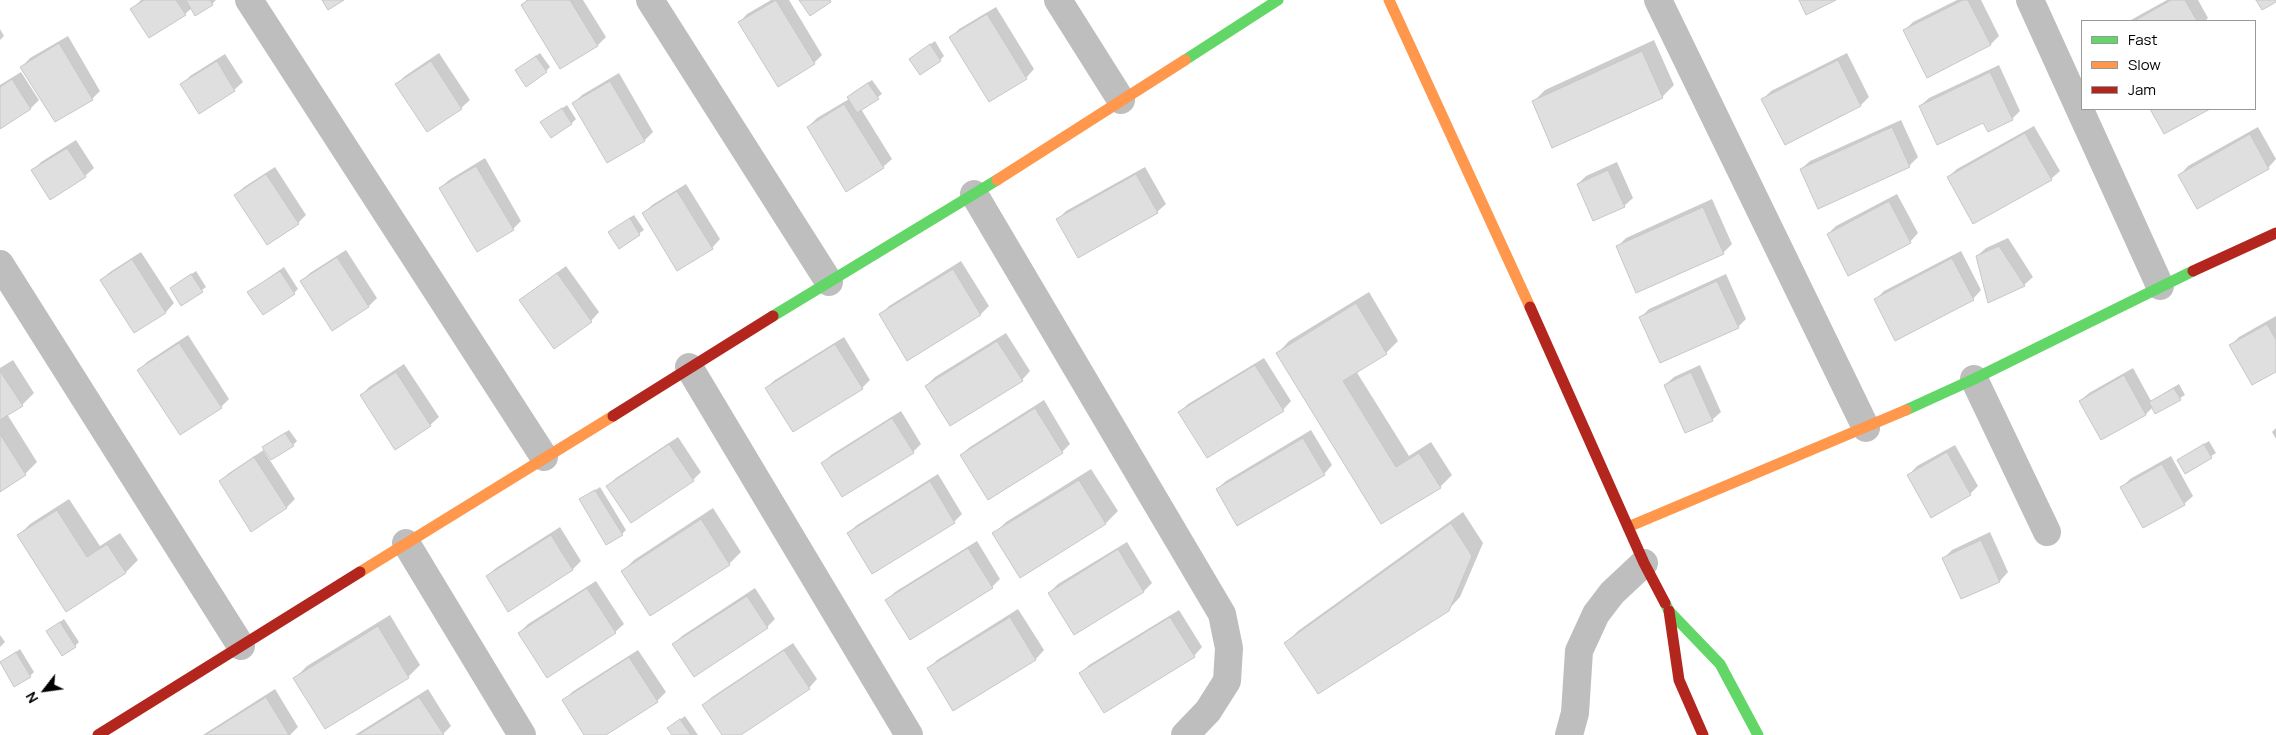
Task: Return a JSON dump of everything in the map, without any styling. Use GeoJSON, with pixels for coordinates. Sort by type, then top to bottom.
{"type":"FeatureCollection","features":[{"type":"Feature","properties":{"kind":"street"},"geometry":{"type":"LineString","coordinates":[[250,0],[544,457]]}},
{"type":"Feature","properties":{"kind":"street"},"geometry":{"type":"LineString","coordinates":[[650,0],[829,282]]}},
{"type":"Feature","properties":{"kind":"street"},"geometry":{"type":"LineString","coordinates":[[1058,0],[1120,100]]}},
{"type":"Feature","properties":{"kind":"street"},"geometry":{"type":"LineString","coordinates":[[114,731],[240,646],[544,457],[656,390],[689,367],[974,194],[1278,0]]}},
{"type":"Feature","properties":{"kind":"street"},"geometry":{"type":"LineString","coordinates":[[1389,0],[1566,386],[1644,563],[1669,611],[1720,664],[1758,735]]}},
{"type":"Feature","properties":{"kind":"street"},"geometry":{"type":"LineString","coordinates":[[1658,0],[1866,428]]}},
{"type":"Feature","properties":{"kind":"street"},"geometry":{"type":"LineString","coordinates":[[2030,0],[2160,286]]}},
{"type":"Feature","properties":{"kind":"street"},"geometry":{"type":"LineString","coordinates":[[974,194],[1222,614],[1229,648],[1226,681],[1208,711],[1185,735]]}},
{"type":"Feature","properties":{"kind":"street"},"geometry":{"type":"LineString","coordinates":[[1628,528],[1866,428],[1974,379],[2160,286],[2276,233]]}},
{"type":"Feature","properties":{"kind":"street"},"geometry":{"type":"LineString","coordinates":[[0,264],[240,646]]}},
{"type":"Feature","properties":{"kind":"street"},"geometry":{"type":"LineString","coordinates":[[689,367],[909,735]]}},
{"type":"Feature","properties":{"kind":"street"},"geometry":{"type":"LineString","coordinates":[[1974,379],[2047,532]]}},
{"type":"Feature","properties":{"kind":"street"},"geometry":{"type":"LineString","coordinates":[[406,543],[522,735]]}},
{"type":"Feature","properties":{"kind":"street"},"geometry":{"type":"LineString","coordinates":[[1569,735],[1575,713],[1579,651],[1596,614],[1612,593],[1644,563]]}},
{"type":"Feature","properties":{"kind":"street"},"geometry":{"type":"LineString","coordinates":[[1669,611],[1679,680],[1703,735]]}},
{"type":"Feature","properties":{"kind":"building"},"geometry":{"type":"Polygon","coordinates":[[[144,0],[176,0],[186,15],[149,38],[130,9],[144,0]]]}},
{"type":"Feature","properties":{"kind":"building"},"geometry":{"type":"Polygon","coordinates":[[[186,0],[210,0],[213,5],[195,16],[186,0]]]}},
{"type":"Feature","properties":{"kind":"building"},"geometry":{"type":"Polygon","coordinates":[[[322,0],[344,0],[328,10],[322,0]]]}},
{"type":"Feature","properties":{"kind":"building"},"geometry":{"type":"Polygon","coordinates":[[[528,0],[570,0],[598,46],[560,69],[521,5],[528,0]]]}},
{"type":"Feature","properties":{"kind":"building"},"geometry":{"type":"Polygon","coordinates":[[[776,0],[815,64],[778,87],[738,22],[776,0]]]}},
{"type":"Feature","properties":{"kind":"building"},"geometry":{"type":"Polygon","coordinates":[[[799,0],[830,0],[831,2],[810,16],[799,0]]]}},
{"type":"Feature","properties":{"kind":"building"},"geometry":{"type":"Polygon","coordinates":[[[1799,0],[1836,0],[1806,15],[1799,0]]]}},
{"type":"Feature","properties":{"kind":"building"},"geometry":{"type":"Polygon","coordinates":[[[1963,0],[1968,0],[1991,45],[1927,78],[1903,30],[1963,0]]]}},
{"type":"Feature","properties":{"kind":"building"},"geometry":{"type":"Polygon","coordinates":[[[2171,0],[2185,0],[2196,20],[2136,20],[2171,0]]]}},
{"type":"Feature","properties":{"kind":"building"},"geometry":{"type":"Polygon","coordinates":[[[2256,0],[2276,0],[2276,2],[2262,10],[2256,0]]]}},
{"type":"Feature","properties":{"kind":"building"},"geometry":{"type":"Polygon","coordinates":[[[987,14],[1027,79],[989,102],[949,37],[987,14]]]}},
{"type":"Feature","properties":{"kind":"building"},"geometry":{"type":"Polygon","coordinates":[[[59,43],[93,100],[55,122],[20,67],[59,43]]]}},
{"type":"Feature","properties":{"kind":"building"},"geometry":{"type":"Polygon","coordinates":[[[930,44],[941,61],[920,75],[909,59],[930,44]]]}},
{"type":"Feature","properties":{"kind":"building"},"geometry":{"type":"Polygon","coordinates":[[[1642,51],[1663,98],[1552,148],[1532,101],[1642,51]]]}},
{"type":"Feature","properties":{"kind":"building"},"geometry":{"type":"Polygon","coordinates":[[[536,56],[547,72],[526,87],[515,70],[536,56]]]}},
{"type":"Feature","properties":{"kind":"building"},"geometry":{"type":"Polygon","coordinates":[[[1838,60],[1861,106],[1785,145],[1761,99],[1838,60]]]}},
{"type":"Feature","properties":{"kind":"building"},"geometry":{"type":"Polygon","coordinates":[[[217,61],[235,91],[199,114],[180,84],[217,61]]]}},
{"type":"Feature","properties":{"kind":"building"},"geometry":{"type":"Polygon","coordinates":[[[431,61],[462,109],[427,132],[395,84],[431,61]]]}},
{"type":"Feature","properties":{"kind":"building"},"geometry":{"type":"Polygon","coordinates":[[[1990,72],[2013,120],[1988,132],[1983,123],[1937,145],[1919,106],[1990,72]]]}},
{"type":"Feature","properties":{"kind":"building"},"geometry":{"type":"Polygon","coordinates":[[[12,79],[31,109],[0,129],[0,87],[12,79]]]}},
{"type":"Feature","properties":{"kind":"building"},"geometry":{"type":"Polygon","coordinates":[[[610,81],[645,141],[607,163],[572,103],[610,81]]]}},
{"type":"Feature","properties":{"kind":"building"},"geometry":{"type":"Polygon","coordinates":[[[868,83],[879,99],[857,113],[847,97],[868,83]]]}},
{"type":"Feature","properties":{"kind":"building"},"geometry":{"type":"Polygon","coordinates":[[[844,104],[884,168],[846,192],[807,127],[844,104]]]}},
{"type":"Feature","properties":{"kind":"building"},"geometry":{"type":"Polygon","coordinates":[[[562,108],[572,124],[551,138],[540,122],[562,108]]]}},
{"type":"Feature","properties":{"kind":"building"},"geometry":{"type":"Polygon","coordinates":[[[2151,110],[2208,110],[2164,134],[2151,110]]]}},
{"type":"Feature","properties":{"kind":"building"},"geometry":{"type":"Polygon","coordinates":[[[1892,127],[1910,167],[1818,209],[1800,169],[1892,127]]]}},
{"type":"Feature","properties":{"kind":"building"},"geometry":{"type":"Polygon","coordinates":[[[2025,133],[2052,180],[1973,224],[1947,177],[2025,133]]]}},
{"type":"Feature","properties":{"kind":"building"},"geometry":{"type":"Polygon","coordinates":[[[2250,134],[2269,169],[2197,209],[2178,175],[2250,134]]]}},
{"type":"Feature","properties":{"kind":"building"},"geometry":{"type":"Polygon","coordinates":[[[67,148],[86,177],[50,200],[31,170],[67,148]]]}},
{"type":"Feature","properties":{"kind":"building"},"geometry":{"type":"Polygon","coordinates":[[[476,166],[514,230],[477,252],[439,188],[476,166]]]}},
{"type":"Feature","properties":{"kind":"building"},"geometry":{"type":"Polygon","coordinates":[[[1608,170],[1625,207],[1593,221],[1577,184],[1608,170]]]}},
{"type":"Feature","properties":{"kind":"building"},"geometry":{"type":"Polygon","coordinates":[[[266,174],[299,224],[267,245],[234,195],[266,174]]]}},
{"type":"Feature","properties":{"kind":"building"},"geometry":{"type":"Polygon","coordinates":[[[1136,174],[1158,213],[1078,258],[1056,219],[1136,174]]]}},
{"type":"Feature","properties":{"kind":"building"},"geometry":{"type":"Polygon","coordinates":[[[677,191],[713,249],[677,271],[642,213],[677,191]]]}},
{"type":"Feature","properties":{"kind":"building"},"geometry":{"type":"Polygon","coordinates":[[[1889,201],[1911,243],[1848,276],[1827,234],[1889,201]]]}},
{"type":"Feature","properties":{"kind":"building"},"geometry":{"type":"Polygon","coordinates":[[[1703,207],[1724,254],[1636,293],[1616,246],[1703,207]]]}},
{"type":"Feature","properties":{"kind":"building"},"geometry":{"type":"Polygon","coordinates":[[[630,218],[640,235],[619,249],[608,232],[630,218]]]}},
{"type":"Feature","properties":{"kind":"building"},"geometry":{"type":"Polygon","coordinates":[[[1999,246],[2025,286],[1988,303],[1976,256],[1999,246]]]}},
{"type":"Feature","properties":{"kind":"building"},"geometry":{"type":"Polygon","coordinates":[[[337,257],[369,307],[332,331],[300,281],[337,257]]]}},
{"type":"Feature","properties":{"kind":"building"},"geometry":{"type":"Polygon","coordinates":[[[1952,258],[1974,300],[1895,341],[1874,299],[1952,258]]]}},
{"type":"Feature","properties":{"kind":"building"},"geometry":{"type":"Polygon","coordinates":[[[132,259],[166,313],[134,333],[100,280],[132,259]]]}},
{"type":"Feature","properties":{"kind":"building"},"geometry":{"type":"Polygon","coordinates":[[[953,269],[981,315],[907,361],[879,314],[953,269]]]}},
{"type":"Feature","properties":{"kind":"building"},"geometry":{"type":"Polygon","coordinates":[[[280,271],[295,294],[263,315],[247,292],[280,271]]]}},
{"type":"Feature","properties":{"kind":"building"},"geometry":{"type":"Polygon","coordinates":[[[557,273],[592,322],[554,349],[519,300],[557,273]]]}},
{"type":"Feature","properties":{"kind":"building"},"geometry":{"type":"Polygon","coordinates":[[[191,274],[203,292],[181,306],[170,288],[191,274]]]}},
{"type":"Feature","properties":{"kind":"building"},"geometry":{"type":"Polygon","coordinates":[[[1717,281],[1739,328],[1660,363],[1639,317],[1717,281]]]}},
{"type":"Feature","properties":{"kind":"building"},"geometry":{"type":"Polygon","coordinates":[[[1356,303],[1387,354],[1343,381],[1396,467],[1419,453],[1441,488],[1381,524],[1276,353],[1356,303]]]}},
{"type":"Feature","properties":{"kind":"building"},"geometry":{"type":"Polygon","coordinates":[[[2267,324],[2276,340],[2276,372],[2252,385],[2229,345],[2267,324]]]}},
{"type":"Feature","properties":{"kind":"building"},"geometry":{"type":"Polygon","coordinates":[[[997,341],[1023,381],[950,426],[925,386],[997,341]]]}},
{"type":"Feature","properties":{"kind":"building"},"geometry":{"type":"Polygon","coordinates":[[[179,343],[222,408],[180,435],[137,370],[179,343]]]}},
{"type":"Feature","properties":{"kind":"building"},"geometry":{"type":"Polygon","coordinates":[[[835,344],[863,389],[793,432],[765,388],[835,344]]]}},
{"type":"Feature","properties":{"kind":"building"},"geometry":{"type":"Polygon","coordinates":[[[1255,365],[1284,411],[1207,458],[1178,412],[1255,365]]]}},
{"type":"Feature","properties":{"kind":"building"},"geometry":{"type":"Polygon","coordinates":[[[0,371],[23,406],[0,420],[0,371]]]}},
{"type":"Feature","properties":{"kind":"building"},"geometry":{"type":"Polygon","coordinates":[[[396,372],[431,426],[395,450],[360,395],[396,372]]]}},
{"type":"Feature","properties":{"kind":"building"},"geometry":{"type":"Polygon","coordinates":[[[1691,372],[1713,421],[1685,433],[1664,385],[1691,372]]]}},
{"type":"Feature","properties":{"kind":"building"},"geometry":{"type":"Polygon","coordinates":[[[2124,375],[2146,415],[2101,440],[2079,401],[2124,375]]]}},
{"type":"Feature","properties":{"kind":"building"},"geometry":{"type":"Polygon","coordinates":[[[2174,388],[2181,400],[2155,414],[2149,402],[2174,388]]]}},
{"type":"Feature","properties":{"kind":"building"},"geometry":{"type":"Polygon","coordinates":[[[1035,408],[1063,453],[988,500],[960,455],[1035,408]]]}},
{"type":"Feature","properties":{"kind":"building"},"geometry":{"type":"Polygon","coordinates":[[[892,418],[914,453],[842,497],[821,463],[892,418]]]}},
{"type":"Feature","properties":{"kind":"building"},"geometry":{"type":"Polygon","coordinates":[[[285,433],[294,446],[271,460],[262,447],[285,433]]]}},
{"type":"Feature","properties":{"kind":"building"},"geometry":{"type":"Polygon","coordinates":[[[0,434],[26,475],[0,492],[0,434]]]}},
{"type":"Feature","properties":{"kind":"building"},"geometry":{"type":"Polygon","coordinates":[[[1303,438],[1325,475],[1237,526],[1216,489],[1303,438]]]}},
{"type":"Feature","properties":{"kind":"building"},"geometry":{"type":"Polygon","coordinates":[[[669,444],[694,481],[631,523],[606,486],[669,444]]]}},
{"type":"Feature","properties":{"kind":"building"},"geometry":{"type":"Polygon","coordinates":[[[2204,444],[2212,458],[2185,474],[2177,460],[2204,444]]]}},
{"type":"Feature","properties":{"kind":"building"},"geometry":{"type":"Polygon","coordinates":[[[1947,452],[1971,495],[1931,518],[1907,475],[1947,452]]]}},
{"type":"Feature","properties":{"kind":"building"},"geometry":{"type":"Polygon","coordinates":[[[254,457],[287,508],[251,532],[219,481],[254,457]]]}},
{"type":"Feature","properties":{"kind":"building"},"geometry":{"type":"Polygon","coordinates":[[[2162,464],[2185,505],[2143,528],[2120,487],[2162,464]]]}},
{"type":"Feature","properties":{"kind":"building"},"geometry":{"type":"Polygon","coordinates":[[[1079,480],[1106,524],[1020,578],[992,533],[1079,480]]]}},
{"type":"Feature","properties":{"kind":"building"},"geometry":{"type":"Polygon","coordinates":[[[930,481],[955,523],[872,574],[847,533],[930,481]]]}},
{"type":"Feature","properties":{"kind":"building"},"geometry":{"type":"Polygon","coordinates":[[[595,490],[623,535],[606,545],[579,499],[595,490]]]}},
{"type":"Feature","properties":{"kind":"building"},"geometry":{"type":"Polygon","coordinates":[[[57,510],[87,557],[107,544],[126,573],[66,612],[17,535],[57,510]]]}},
{"type":"Feature","properties":{"kind":"building"},"geometry":{"type":"Polygon","coordinates":[[[701,519],[730,565],[650,616],[621,571],[701,519]]]}},
{"type":"Feature","properties":{"kind":"building"},"geometry":{"type":"Polygon","coordinates":[[[1451,523],[1472,556],[1449,611],[1318,694],[1284,643],[1451,523]]]}},
{"type":"Feature","properties":{"kind":"building"},"geometry":{"type":"Polygon","coordinates":[[[551,535],[573,570],[508,612],[486,576],[551,535]]]}},
{"type":"Feature","properties":{"kind":"building"},"geometry":{"type":"Polygon","coordinates":[[[1981,540],[2000,582],[1961,599],[1942,558],[1981,540]]]}},
{"type":"Feature","properties":{"kind":"building"},"geometry":{"type":"Polygon","coordinates":[[[968,548],[993,588],[910,640],[885,600],[968,548]]]}},
{"type":"Feature","properties":{"kind":"building"},"geometry":{"type":"Polygon","coordinates":[[[1118,549],[1144,592],[1074,635],[1048,593],[1118,549]]]}},
{"type":"Feature","properties":{"kind":"building"},"geometry":{"type":"Polygon","coordinates":[[[587,588],[616,633],[547,678],[518,633],[587,588]]]}},
{"type":"Feature","properties":{"kind":"building"},"geometry":{"type":"Polygon","coordinates":[[[747,596],[768,628],[694,677],[672,644],[747,596]]]}},
{"type":"Feature","properties":{"kind":"building"},"geometry":{"type":"Polygon","coordinates":[[[1010,617],[1036,660],[953,711],[927,668],[1010,617]]]}},
{"type":"Feature","properties":{"kind":"building"},"geometry":{"type":"Polygon","coordinates":[[[1170,617],[1195,657],[1104,713],[1079,673],[1170,617]]]}},
{"type":"Feature","properties":{"kind":"building"},"geometry":{"type":"Polygon","coordinates":[[[60,622],[76,647],[62,656],[46,631],[60,622]]]}},
{"type":"Feature","properties":{"kind":"building"},"geometry":{"type":"Polygon","coordinates":[[[378,626],[409,678],[325,729],[293,678],[378,626]]]}},
{"type":"Feature","properties":{"kind":"building"},"geometry":{"type":"Polygon","coordinates":[[[784,650],[810,689],[741,735],[722,735],[702,705],[784,650]]]}},
{"type":"Feature","properties":{"kind":"building"},"geometry":{"type":"Polygon","coordinates":[[[16,652],[31,677],[14,687],[0,662],[16,652]]]}},
{"type":"Feature","properties":{"kind":"building"},"geometry":{"type":"Polygon","coordinates":[[[629,657],[658,702],[606,735],[584,735],[562,700],[629,657]]]}},
{"type":"Feature","properties":{"kind":"building"},"geometry":{"type":"Polygon","coordinates":[[[266,697],[289,735],[205,735],[266,697]]]}},
{"type":"Feature","properties":{"kind":"building"},"geometry":{"type":"Polygon","coordinates":[[[419,697],[444,735],[358,735],[419,697]]]}},
{"type":"Feature","properties":{"kind":"building"},"geometry":{"type":"Polygon","coordinates":[[[680,719],[691,735],[672,735],[667,728],[680,719]]]}},
{"type":"Feature","properties":{"kind":"traffic: fast"},"geometry":{"type":"LineString","coordinates":[[1185,60],[1278,0]]}},
{"type":"Feature","properties":{"kind":"traffic: fast"},"geometry":{"type":"LineString","coordinates":[[773,316],[997,180]]}},
{"type":"Feature","properties":{"kind":"traffic: fast"},"geometry":{"type":"LineString","coordinates":[[1906,410],[1974,379],[2193,271]]}},
{"type":"Feature","properties":{"kind":"traffic: fast"},"geometry":{"type":"LineString","coordinates":[[1665,603],[1669,611],[1720,664],[1758,735]]}},
{"type":"Feature","properties":{"kind":"traffic: slow"},"geometry":{"type":"LineString","coordinates":[[1389,0],[1530,307]]}},
{"type":"Feature","properties":{"kind":"traffic: slow"},"geometry":{"type":"LineString","coordinates":[[997,180],[1185,60]]}},
{"type":"Feature","properties":{"kind":"traffic: slow"},"geometry":{"type":"LineString","coordinates":[[1628,527],[1906,410]]}},
{"type":"Feature","properties":{"kind":"traffic: slow"},"geometry":{"type":"LineString","coordinates":[[360,572],[613,416]]}},
{"type":"Feature","properties":{"kind":"traffic: jam"},"geometry":{"type":"LineString","coordinates":[[2193,271],[2276,233]]}},
{"type":"Feature","properties":{"kind":"traffic: jam"},"geometry":{"type":"LineString","coordinates":[[1530,307],[1644,563],[1665,603]]}},
{"type":"Feature","properties":{"kind":"traffic: jam"},"geometry":{"type":"LineString","coordinates":[[613,416],[773,316]]}},
{"type":"Feature","properties":{"kind":"traffic: jam"},"geometry":{"type":"LineString","coordinates":[[98,735],[360,572]]}},
{"type":"Feature","properties":{"kind":"traffic: jam"},"geometry":{"type":"LineString","coordinates":[[1669,611],[1679,680],[1703,735]]}}]}
